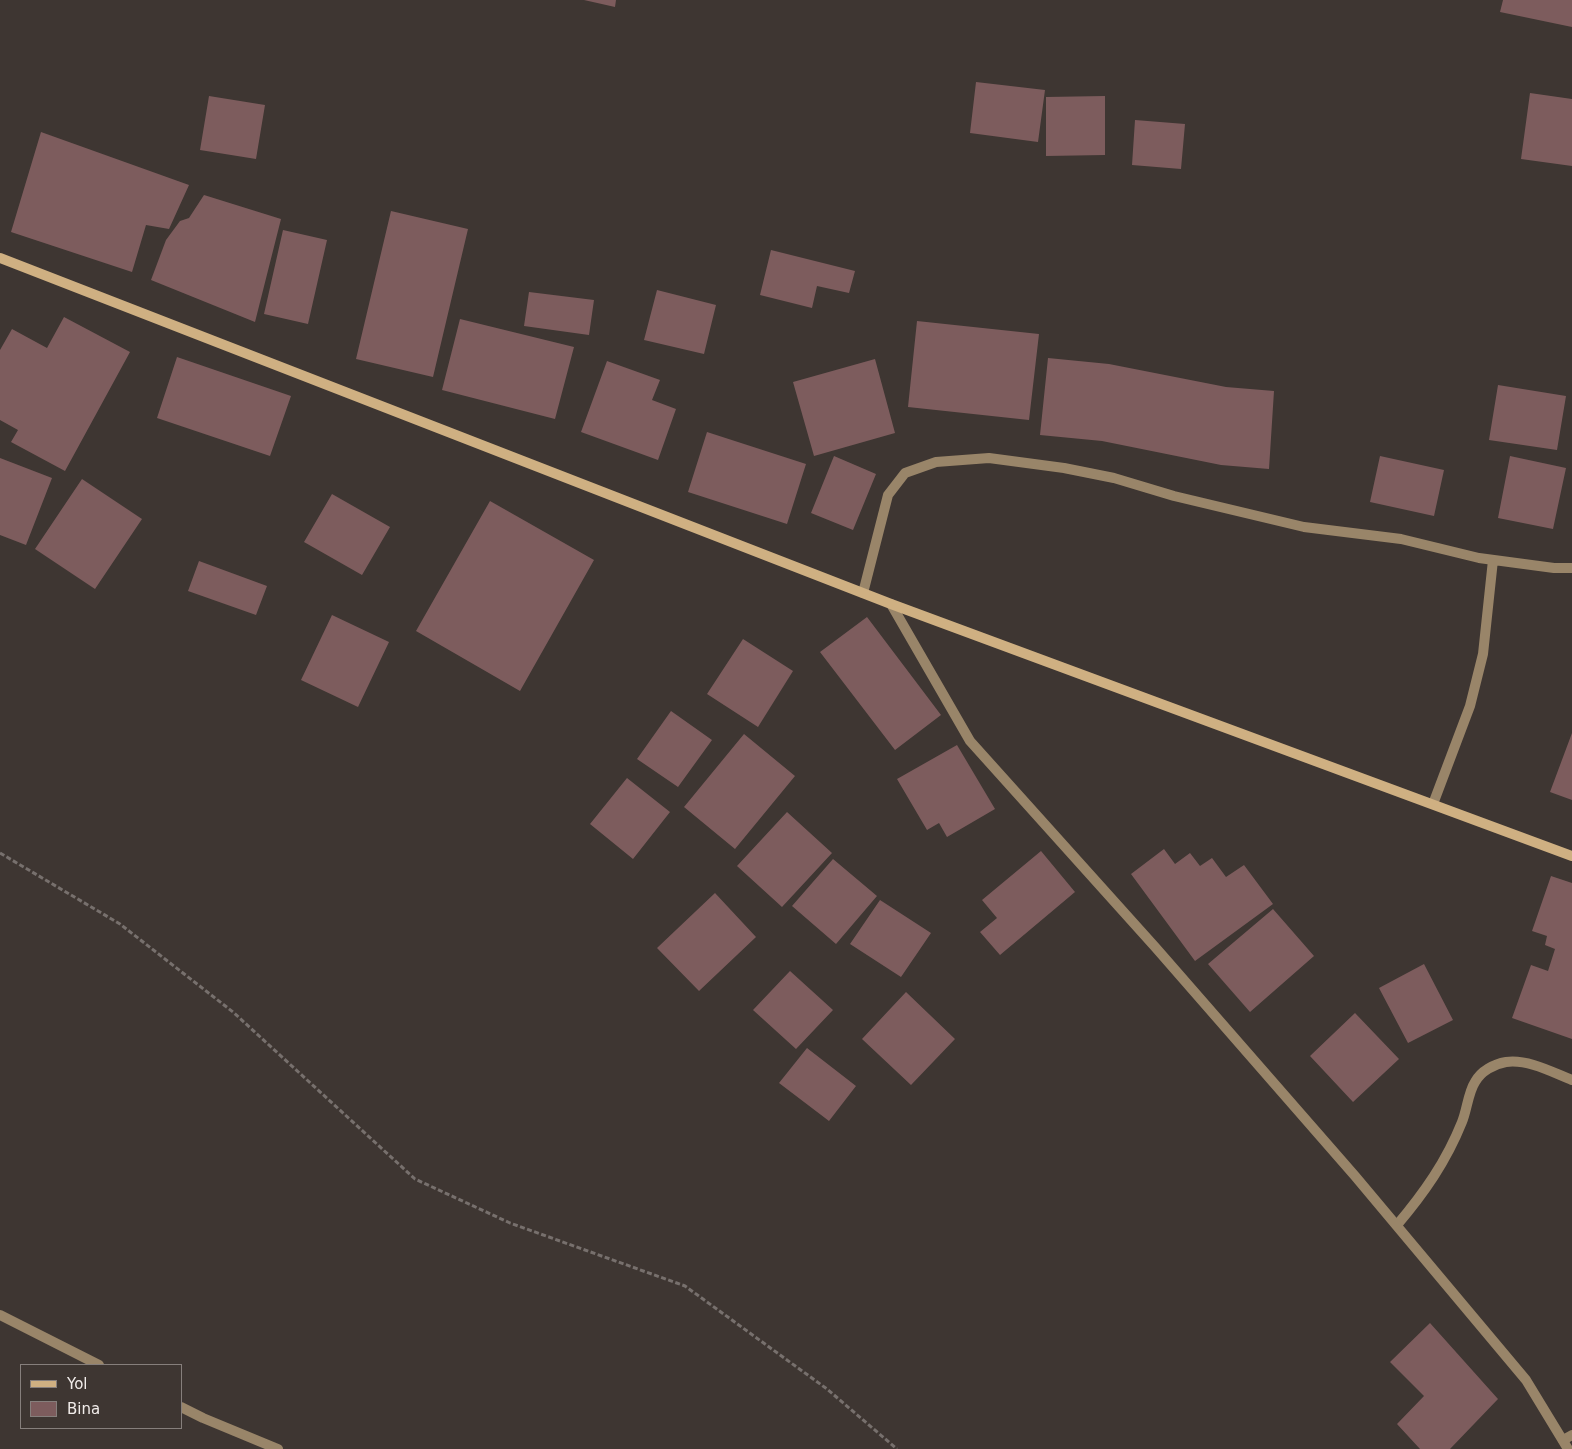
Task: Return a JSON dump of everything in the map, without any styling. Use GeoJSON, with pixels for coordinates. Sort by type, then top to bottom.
{"type":"FeatureCollection","features":[{"type":"Feature","properties":{"kind":"main road"},"geometry":{"type":"LineString","coordinates":[[0,258],[891,604],[1572,856]]}},
{"type":"Feature","properties":{"kind":"street"},"geometry":{"type":"LineString","coordinates":[[864,593],[888,495],[905,472],[936,462],[989,458],[1064,468],[1114,478],[1174,496],[1304,527],[1401,539],[1479,558],[1554,568],[1572,568]]}},
{"type":"Feature","properties":{"kind":"street"},"geometry":{"type":"LineString","coordinates":[[1433,804],[1470,706],[1483,654],[1493,560]]}},
{"type":"Feature","properties":{"kind":"street"},"geometry":{"type":"LineString","coordinates":[[891,604],[970,741],[1156,948],[1396,1225],[1526,1380],[1568,1441]]}},
{"type":"Feature","properties":{"kind":"street"},"geometry":{"type":"LineString","coordinates":[[1396,1225],[1432,1181],[1446,1157],[1462,1121],[1474,1082],[1482,1073],[1504,1062],[1517,1062],[1529,1064],[1572,1080]]}},
{"type":"Feature","properties":{"kind":"street"},"geometry":{"type":"LineString","coordinates":[[0,1315],[97,1364]]}},
{"type":"Feature","properties":{"kind":"street"},"geometry":{"type":"LineString","coordinates":[[182,1408],[278,1449]]}},
{"type":"Feature","properties":{"kind":"path"},"geometry":{"type":"LineString","coordinates":[[0,853],[120,924],[226,1006],[415,1179],[510,1223],[685,1286],[827,1389],[897,1449]]}},
{"type":"Feature","properties":{"kind":"building"},"geometry":{"type":"Polygon","coordinates":[[[584,0],[616,0],[615,7],[584,0]]]}},
{"type":"Feature","properties":{"kind":"building"},"geometry":{"type":"Polygon","coordinates":[[[1503,0],[1572,0],[1572,27],[1500,12],[1503,0]]]}},
{"type":"Feature","properties":{"kind":"building"},"geometry":{"type":"Polygon","coordinates":[[[976,82],[1045,90],[1038,142],[970,133],[976,82]]]}},
{"type":"Feature","properties":{"kind":"building"},"geometry":{"type":"Polygon","coordinates":[[[1530,93],[1572,99],[1572,166],[1521,159],[1530,93]]]}},
{"type":"Feature","properties":{"kind":"building"},"geometry":{"type":"Polygon","coordinates":[[[209,96],[265,105],[256,159],[200,150],[209,96]]]}},
{"type":"Feature","properties":{"kind":"building"},"geometry":{"type":"Polygon","coordinates":[[[1105,96],[1105,155],[1046,156],[1046,97],[1105,96]]]}},
{"type":"Feature","properties":{"kind":"building"},"geometry":{"type":"Polygon","coordinates":[[[1135,120],[1185,124],[1181,169],[1132,165],[1135,120]]]}},
{"type":"Feature","properties":{"kind":"building"},"geometry":{"type":"Polygon","coordinates":[[[41,132],[189,185],[169,229],[146,225],[132,272],[11,232],[41,132]]]}},
{"type":"Feature","properties":{"kind":"building"},"geometry":{"type":"Polygon","coordinates":[[[204,195],[281,219],[255,322],[151,280],[166,240],[180,221],[189,218],[204,195]]]}},
{"type":"Feature","properties":{"kind":"building"},"geometry":{"type":"Polygon","coordinates":[[[391,211],[468,229],[433,377],[356,359],[391,211]]]}},
{"type":"Feature","properties":{"kind":"building"},"geometry":{"type":"Polygon","coordinates":[[[283,230],[327,240],[308,324],[264,314],[283,230]]]}},
{"type":"Feature","properties":{"kind":"building"},"geometry":{"type":"Polygon","coordinates":[[[771,250],[855,271],[849,293],[817,286],[812,308],[760,295],[771,250]]]}},
{"type":"Feature","properties":{"kind":"building"},"geometry":{"type":"Polygon","coordinates":[[[657,290],[716,305],[704,354],[644,340],[657,290]]]}},
{"type":"Feature","properties":{"kind":"building"},"geometry":{"type":"Polygon","coordinates":[[[529,292],[594,300],[589,335],[524,326],[529,292]]]}},
{"type":"Feature","properties":{"kind":"building"},"geometry":{"type":"Polygon","coordinates":[[[64,317],[130,352],[65,471],[11,442],[18,430],[0,420],[0,350],[12,329],[47,348],[64,317]]]}},
{"type":"Feature","properties":{"kind":"building"},"geometry":{"type":"Polygon","coordinates":[[[460,319],[574,347],[555,419],[442,390],[460,319]]]}},
{"type":"Feature","properties":{"kind":"building"},"geometry":{"type":"Polygon","coordinates":[[[917,321],[1039,334],[1029,420],[908,407],[917,321]]]}},
{"type":"Feature","properties":{"kind":"building"},"geometry":{"type":"Polygon","coordinates":[[[177,357],[291,396],[270,456],[157,418],[177,357]]]}},
{"type":"Feature","properties":{"kind":"building"},"geometry":{"type":"Polygon","coordinates":[[[1048,358],[1109,364],[1226,387],[1274,391],[1269,469],[1221,465],[1102,441],[1040,435],[1048,358]]]}},
{"type":"Feature","properties":{"kind":"building"},"geometry":{"type":"Polygon","coordinates":[[[875,359],[895,433],[814,456],[793,382],[875,359]]]}},
{"type":"Feature","properties":{"kind":"building"},"geometry":{"type":"Polygon","coordinates":[[[607,361],[660,380],[652,400],[676,409],[658,460],[581,432],[607,361]]]}},
{"type":"Feature","properties":{"kind":"building"},"geometry":{"type":"Polygon","coordinates":[[[1498,385],[1566,396],[1557,450],[1489,440],[1498,385]]]}},
{"type":"Feature","properties":{"kind":"building"},"geometry":{"type":"Polygon","coordinates":[[[707,432],[806,464],[787,524],[688,492],[707,432]]]}},
{"type":"Feature","properties":{"kind":"building"},"geometry":{"type":"Polygon","coordinates":[[[834,456],[876,474],[853,530],[811,513],[834,456]]]}},
{"type":"Feature","properties":{"kind":"building"},"geometry":{"type":"Polygon","coordinates":[[[1380,456],[1444,470],[1434,516],[1370,502],[1380,456]]]}},
{"type":"Feature","properties":{"kind":"building"},"geometry":{"type":"Polygon","coordinates":[[[1510,456],[1566,468],[1553,529],[1498,518],[1510,456]]]}},
{"type":"Feature","properties":{"kind":"building"},"geometry":{"type":"Polygon","coordinates":[[[0,458],[52,478],[26,545],[0,535],[0,458]]]}},
{"type":"Feature","properties":{"kind":"building"},"geometry":{"type":"Polygon","coordinates":[[[82,479],[142,519],[95,589],[35,549],[82,479]]]}},
{"type":"Feature","properties":{"kind":"building"},"geometry":{"type":"Polygon","coordinates":[[[332,494],[390,527],[362,575],[304,542],[332,494]]]}},
{"type":"Feature","properties":{"kind":"building"},"geometry":{"type":"Polygon","coordinates":[[[490,501],[594,560],[520,691],[416,631],[490,501]]]}},
{"type":"Feature","properties":{"kind":"building"},"geometry":{"type":"Polygon","coordinates":[[[199,561],[267,586],[256,615],[188,591],[199,561]]]}},
{"type":"Feature","properties":{"kind":"building"},"geometry":{"type":"Polygon","coordinates":[[[332,615],[389,642],[358,707],[301,680],[332,615]]]}},
{"type":"Feature","properties":{"kind":"building"},"geometry":{"type":"Polygon","coordinates":[[[867,617],[941,715],[895,750],[820,652],[867,617]]]}},
{"type":"Feature","properties":{"kind":"building"},"geometry":{"type":"Polygon","coordinates":[[[743,639],[793,671],[758,727],[707,694],[743,639]]]}},
{"type":"Feature","properties":{"kind":"building"},"geometry":{"type":"Polygon","coordinates":[[[671,711],[712,740],[678,787],[637,759],[671,711]]]}},
{"type":"Feature","properties":{"kind":"building"},"geometry":{"type":"Polygon","coordinates":[[[1572,733],[1572,800],[1550,792],[1572,733]]]}},
{"type":"Feature","properties":{"kind":"building"},"geometry":{"type":"Polygon","coordinates":[[[744,734],[795,776],[735,849],[684,807],[744,734]]]}},
{"type":"Feature","properties":{"kind":"building"},"geometry":{"type":"Polygon","coordinates":[[[957,745],[995,809],[947,837],[939,823],[927,830],[897,779],[957,745]]]}},
{"type":"Feature","properties":{"kind":"building"},"geometry":{"type":"Polygon","coordinates":[[[627,778],[670,812],[633,859],[590,824],[627,778]]]}},
{"type":"Feature","properties":{"kind":"building"},"geometry":{"type":"Polygon","coordinates":[[[787,812],[832,853],[782,907],[737,866],[787,812]]]}},
{"type":"Feature","properties":{"kind":"building"},"geometry":{"type":"Polygon","coordinates":[[[1164,849],[1175,864],[1190,853],[1200,866],[1212,858],[1226,877],[1244,865],[1273,904],[1195,961],[1131,874],[1164,849]]]}},
{"type":"Feature","properties":{"kind":"building"},"geometry":{"type":"Polygon","coordinates":[[[1041,851],[1075,892],[1000,955],[980,932],[997,918],[982,900],[1041,851]]]}},
{"type":"Feature","properties":{"kind":"building"},"geometry":{"type":"Polygon","coordinates":[[[833,859],[877,896],[836,944],[792,906],[833,859]]]}},
{"type":"Feature","properties":{"kind":"building"},"geometry":{"type":"Polygon","coordinates":[[[1551,876],[1572,883],[1572,1039],[1512,1018],[1531,965],[1548,971],[1555,949],[1545,945],[1547,936],[1532,931],[1551,876]]]}},
{"type":"Feature","properties":{"kind":"building"},"geometry":{"type":"Polygon","coordinates":[[[715,893],[756,937],[699,991],[657,948],[715,893]]]}},
{"type":"Feature","properties":{"kind":"building"},"geometry":{"type":"Polygon","coordinates":[[[880,900],[931,933],[901,977],[850,944],[880,900]]]}},
{"type":"Feature","properties":{"kind":"building"},"geometry":{"type":"Polygon","coordinates":[[[1273,909],[1314,956],[1250,1012],[1208,964],[1273,909]]]}},
{"type":"Feature","properties":{"kind":"building"},"geometry":{"type":"Polygon","coordinates":[[[1424,964],[1453,1020],[1408,1043],[1379,988],[1424,964]]]}},
{"type":"Feature","properties":{"kind":"building"},"geometry":{"type":"Polygon","coordinates":[[[790,971],[833,1010],[796,1049],[753,1010],[790,971]]]}},
{"type":"Feature","properties":{"kind":"building"},"geometry":{"type":"Polygon","coordinates":[[[906,992],[955,1039],[911,1085],[862,1039],[906,992]]]}},
{"type":"Feature","properties":{"kind":"building"},"geometry":{"type":"Polygon","coordinates":[[[1355,1013],[1399,1059],[1353,1102],[1310,1056],[1355,1013]]]}},
{"type":"Feature","properties":{"kind":"building"},"geometry":{"type":"Polygon","coordinates":[[[807,1048],[856,1086],[829,1121],[779,1083],[807,1048]]]}},
{"type":"Feature","properties":{"kind":"building"},"geometry":{"type":"Polygon","coordinates":[[[1430,1323],[1498,1399],[1450,1449],[1420,1449],[1397,1424],[1424,1396],[1390,1362],[1430,1323]]]}}]}
